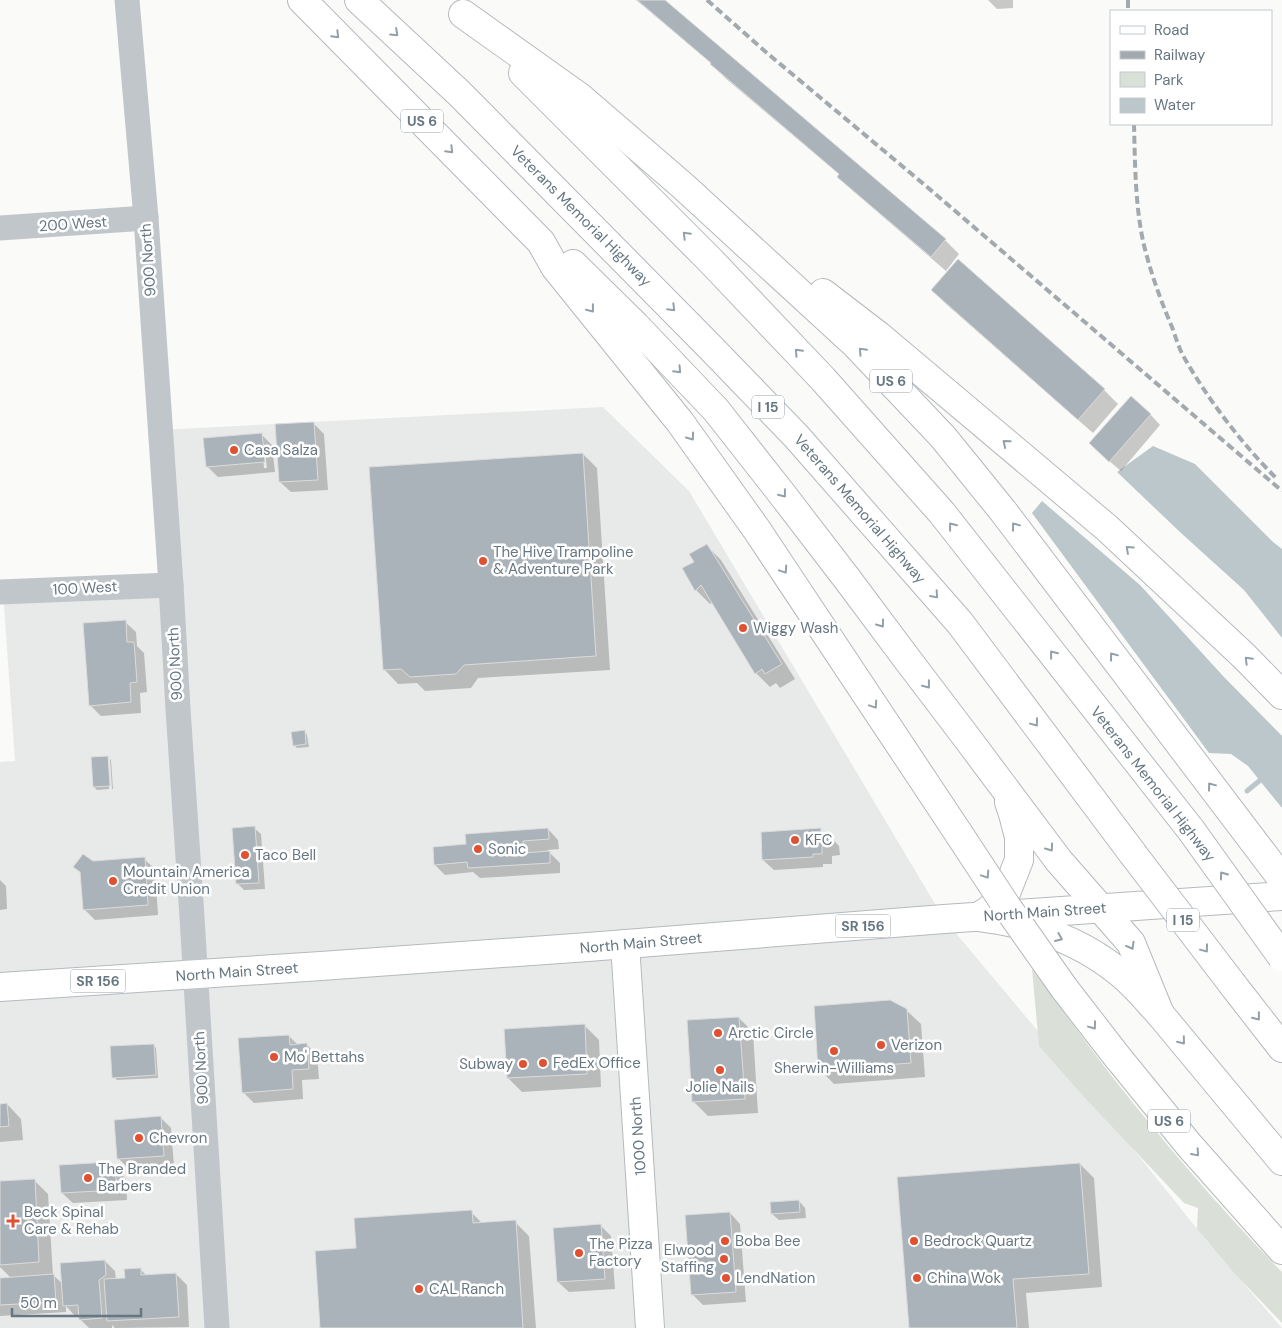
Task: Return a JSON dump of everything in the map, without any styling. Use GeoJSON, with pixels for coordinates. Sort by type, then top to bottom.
{"type":"FeatureCollection","features":[{"type":"Feature","properties":{"kind":"main road","name":"US 6"},"geometry":{"type":"LineString","coordinates":[[302,0],[541,242],[555,266],[680,422],[757,530],[958,834],[1064,988],[1189,1145],[1282,1250]]}},
{"type":"Feature","properties":{"kind":"main road","name":"Veterans Memorial Highway"},"geometry":{"type":"LineString","coordinates":[[359,0],[460,94],[796,436],[960,623],[1282,1048]]}},
{"type":"Feature","properties":{"kind":"main road","name":"US 6"},"geometry":{"type":"LineString","coordinates":[[455,7],[581,98],[683,186],[855,344],[943,437],[1025,540],[1282,879]]}},
{"type":"Feature","properties":{"kind":"main road","name":"Veterans Memorial Highway"},"geometry":{"type":"LineString","coordinates":[[455,7],[710,260],[830,386],[942,513],[1190,830],[1282,957]]}},
{"type":"Feature","properties":{"kind":"main road"},"geometry":{"type":"LineString","coordinates":[[683,186],[879,336],[1107,528],[1238,650],[1282,695]]}},
{"type":"Feature","properties":{"kind":"main road"},"geometry":{"type":"LineString","coordinates":[[541,242],[558,250],[636,326],[716,410],[842,572],[1059,861],[1131,943],[1160,1014]]}},
{"type":"Feature","properties":{"kind":"main road"},"geometry":{"type":"LineString","coordinates":[[979,917],[1006,893],[1019,860],[1019,837],[1014,814],[1000,781]]}},
{"type":"Feature","properties":{"kind":"main road","name":"North Main Street"},"geometry":{"type":"LineString","coordinates":[[0,987],[321,966],[1282,896]]}},
{"type":"Feature","properties":{"kind":"main road"},"geometry":{"type":"LineString","coordinates":[[979,917],[1003,920],[1040,930],[1090,952],[1121,974],[1160,1014],[1282,1161]]}},
{"type":"Feature","properties":{"kind":"main road","name":"1000 North"},"geometry":{"type":"LineString","coordinates":[[625,944],[650,1328]]}},
{"type":"Feature","properties":{"kind":"street","name":"900 North"},"geometry":{"type":"LineString","coordinates":[[127,0],[146,218],[171,584],[216,1328]]}},
{"type":"Feature","properties":{"kind":"street","name":"200 West"},"geometry":{"type":"LineString","coordinates":[[0,228],[146,218]]}},
{"type":"Feature","properties":{"kind":"street","name":"100 West"},"geometry":{"type":"LineString","coordinates":[[0,592],[171,584]]}},
{"type":"Feature","properties":{"kind":"shaded area"},"geometry":{"type":"Polygon","coordinates":[[[603,407],[689,491],[944,919],[1058,1055],[1206,1240],[1282,1328],[0,1328],[0,762],[15,761],[3,592],[171,584],[160,430],[603,407]]]}},
{"type":"Feature","properties":{"kind":"green space"},"geometry":{"type":"Polygon","coordinates":[[[1032,969],[1110,1074],[1160,1136],[1219,1205],[1282,1272],[1282,1323],[1235,1274],[1197,1229],[1198,1208],[1184,1203],[1039,1046],[1032,969]]]}},
{"type":"Feature","properties":{"kind":"water"},"geometry":{"type":"Polygon","coordinates":[[[1153,446],[1195,464],[1282,549],[1282,638],[1244,590],[1117,472],[1153,446]]]}},
{"type":"Feature","properties":{"kind":"water"},"geometry":{"type":"Polygon","coordinates":[[[1042,501],[1140,585],[1223,676],[1282,736],[1282,808],[1248,766],[1231,754],[1209,753],[1032,513],[1042,501]]]}},
{"type":"Feature","properties":{"kind":"building"},"geometry":{"type":"Polygon","coordinates":[[[637,0],[665,0],[946,239],[931,257],[837,177],[839,174],[637,0]]]}},
{"type":"Feature","properties":{"kind":"building"},"geometry":{"type":"Polygon","coordinates":[[[958,259],[1105,389],[1078,420],[931,290],[958,259]]]}},
{"type":"Feature","properties":{"kind":"building"},"geometry":{"type":"Polygon","coordinates":[[[1131,396],[1151,414],[1109,462],[1089,443],[1131,396]]]}},
{"type":"Feature","properties":{"kind":"building"},"geometry":{"type":"Polygon","coordinates":[[[314,422],[318,480],[279,482],[275,424],[314,422]]]}},
{"type":"Feature","properties":{"kind":"building","name":"Casa Salza"},"geometry":{"type":"Polygon","coordinates":[[[262,433],[265,462],[206,467],[203,438],[262,433]]]}},
{"type":"Feature","properties":{"kind":"building","name":"The Hive Trampoline & Adventure Park"},"geometry":{"type":"Polygon","coordinates":[[[583,453],[596,656],[464,665],[456,674],[410,677],[401,669],[383,670],[369,467],[583,453]]]}},
{"type":"Feature","properties":{"kind":"building","name":"Wiggy Wash"},"geometry":{"type":"Polygon","coordinates":[[[707,544],[782,664],[765,674],[762,669],[755,674],[701,585],[695,591],[682,568],[694,562],[689,554],[707,544]]]}},
{"type":"Feature","properties":{"kind":"building"},"geometry":{"type":"Polygon","coordinates":[[[126,620],[127,642],[134,642],[137,682],[130,683],[131,702],[89,706],[83,623],[126,620]]]}},
{"type":"Feature","properties":{"kind":"building"},"geometry":{"type":"Polygon","coordinates":[[[305,730],[306,744],[293,746],[291,732],[305,730]]]}},
{"type":"Feature","properties":{"kind":"building"},"geometry":{"type":"Polygon","coordinates":[[[108,756],[110,786],[93,787],[91,757],[108,756]]]}},
{"type":"Feature","properties":{"kind":"building","name":"Taco Bell"},"geometry":{"type":"Polygon","coordinates":[[[255,826],[259,883],[236,884],[232,828],[255,826]]]}},
{"type":"Feature","properties":{"kind":"building","name":"Sonic"},"geometry":{"type":"Polygon","coordinates":[[[548,828],[549,839],[523,841],[524,853],[550,851],[550,863],[468,868],[467,862],[434,865],[433,847],[466,844],[465,834],[548,828]]]}},
{"type":"Feature","properties":{"kind":"building","name":"KFC"},"geometry":{"type":"Polygon","coordinates":[[[821,828],[821,834],[829,834],[830,845],[822,846],[822,854],[813,854],[813,857],[762,860],[761,832],[821,828]]]}},
{"type":"Feature","properties":{"kind":"building"},"geometry":{"type":"Polygon","coordinates":[[[83,854],[93,861],[145,857],[148,905],[83,910],[80,872],[73,867],[83,854]]]}},
{"type":"Feature","properties":{"kind":"building"},"geometry":{"type":"Polygon","coordinates":[[[890,1000],[907,1009],[911,1063],[818,1070],[814,1006],[890,1000]]]}},
{"type":"Feature","properties":{"kind":"building"},"geometry":{"type":"Polygon","coordinates":[[[739,1017],[745,1099],[692,1102],[687,1020],[739,1017]]]}},
{"type":"Feature","properties":{"kind":"building"},"geometry":{"type":"Polygon","coordinates":[[[585,1024],[587,1074],[507,1078],[504,1029],[585,1024]]]}},
{"type":"Feature","properties":{"kind":"building","name":"Mo' Bettahs"},"geometry":{"type":"Polygon","coordinates":[[[289,1035],[290,1045],[307,1043],[309,1069],[292,1070],[293,1089],[242,1093],[238,1038],[289,1035]]]}},
{"type":"Feature","properties":{"kind":"building"},"geometry":{"type":"Polygon","coordinates":[[[154,1044],[156,1075],[112,1078],[110,1046],[154,1044]]]}},
{"type":"Feature","properties":{"kind":"building"},"geometry":{"type":"Polygon","coordinates":[[[7,1103],[9,1126],[0,1127],[0,1104],[7,1103]]]}},
{"type":"Feature","properties":{"kind":"building","name":"Chevron"},"geometry":{"type":"Polygon","coordinates":[[[161,1116],[164,1156],[117,1159],[114,1120],[161,1116]]]}},
{"type":"Feature","properties":{"kind":"building","name":"The Branded Barbers"},"geometry":{"type":"Polygon","coordinates":[[[110,1162],[115,1167],[117,1190],[61,1193],[59,1165],[110,1162]]]}},
{"type":"Feature","properties":{"kind":"building"},"geometry":{"type":"Polygon","coordinates":[[[1080,1163],[1089,1274],[1013,1279],[1017,1328],[909,1328],[897,1177],[1080,1163]]]}},
{"type":"Feature","properties":{"kind":"building"},"geometry":{"type":"Polygon","coordinates":[[[35,1179],[39,1262],[0,1265],[0,1181],[35,1179]]]}},
{"type":"Feature","properties":{"kind":"building"},"geometry":{"type":"Polygon","coordinates":[[[799,1200],[800,1212],[771,1214],[770,1202],[799,1200]]]}},
{"type":"Feature","properties":{"kind":"building","name":"CAL Ranch"},"geometry":{"type":"Polygon","coordinates":[[[472,1210],[473,1223],[516,1220],[523,1328],[320,1328],[315,1251],[356,1248],[354,1218],[472,1210]]]}},
{"type":"Feature","properties":{"kind":"building"},"geometry":{"type":"Polygon","coordinates":[[[730,1212],[736,1292],[691,1295],[685,1215],[730,1212]]]}},
{"type":"Feature","properties":{"kind":"building","name":"The Pizza Factory"},"geometry":{"type":"Polygon","coordinates":[[[601,1224],[605,1279],[557,1282],[553,1228],[601,1224]]]}},
{"type":"Feature","properties":{"kind":"building"},"geometry":{"type":"Polygon","coordinates":[[[105,1260],[106,1275],[99,1280],[102,1318],[79,1320],[78,1305],[63,1306],[60,1263],[105,1260]]]}},
{"type":"Feature","properties":{"kind":"building"},"geometry":{"type":"Polygon","coordinates":[[[141,1268],[141,1275],[176,1273],[179,1317],[107,1321],[104,1279],[125,1278],[124,1269],[141,1268]]]}},
{"type":"Feature","properties":{"kind":"building"},"geometry":{"type":"Polygon","coordinates":[[[54,1274],[56,1302],[0,1305],[0,1278],[54,1274]]]}},
{"type":"Feature","properties":{"kind":"waterway"},"geometry":{"type":"LineString","coordinates":[[1247,791],[1264,777]]}},
{"type":"Feature","properties":{"kind":"railway"},"geometry":{"type":"LineString","coordinates":[[707,0],[1282,491]]}},
{"type":"Feature","properties":{"kind":"railway"},"geometry":{"type":"LineString","coordinates":[[1128,0],[1128,10]]}},
{"type":"Feature","properties":{"kind":"railway"},"geometry":{"type":"LineString","coordinates":[[1134,125],[1135,168],[1140,227],[1156,285],[1179,347],[1194,375],[1227,422],[1277,479]]}},
{"type":"Feature","properties":{"kind":"place","name":"Casa Salza"},"geometry":{"type":"Point","coordinates":[234,450]}},
{"type":"Feature","properties":{"kind":"place","name":"The Hive Trampoline & Adventure Park"},"geometry":{"type":"Point","coordinates":[483,561]}},
{"type":"Feature","properties":{"kind":"place","name":"Wiggy Wash"},"geometry":{"type":"Point","coordinates":[743,628]}},
{"type":"Feature","properties":{"kind":"place","name":"KFC"},"geometry":{"type":"Point","coordinates":[795,840]}},
{"type":"Feature","properties":{"kind":"place","name":"Sonic"},"geometry":{"type":"Point","coordinates":[478,849]}},
{"type":"Feature","properties":{"kind":"place","name":"Taco Bell"},"geometry":{"type":"Point","coordinates":[245,855]}},
{"type":"Feature","properties":{"kind":"place","name":"Mountain America Credit Union"},"geometry":{"type":"Point","coordinates":[113,881]}},
{"type":"Feature","properties":{"kind":"place","name":"Arctic Circle"},"geometry":{"type":"Point","coordinates":[718,1033]}},
{"type":"Feature","properties":{"kind":"place","name":"Verizon"},"geometry":{"type":"Point","coordinates":[881,1045]}},
{"type":"Feature","properties":{"kind":"place","name":"Sherwin-Williams"},"geometry":{"type":"Point","coordinates":[834,1051]}},
{"type":"Feature","properties":{"kind":"place","name":"Mo' Bettahs"},"geometry":{"type":"Point","coordinates":[274,1057]}},
{"type":"Feature","properties":{"kind":"place","name":"FedEx Office"},"geometry":{"type":"Point","coordinates":[543,1063]}},
{"type":"Feature","properties":{"kind":"place","name":"Subway"},"geometry":{"type":"Point","coordinates":[523,1064]}},
{"type":"Feature","properties":{"kind":"place","name":"Jolie Nails"},"geometry":{"type":"Point","coordinates":[720,1070]}},
{"type":"Feature","properties":{"kind":"place","name":"Chevron"},"geometry":{"type":"Point","coordinates":[139,1138]}},
{"type":"Feature","properties":{"kind":"place","name":"The Branded Barbers"},"geometry":{"type":"Point","coordinates":[88,1178]}},
{"type":"Feature","properties":{"kind":"place","name":"Beck Spinal Care & Rehab"},"geometry":{"type":"Point","coordinates":[13,1221]}},
{"type":"Feature","properties":{"kind":"place","name":"Boba Bee"},"geometry":{"type":"Point","coordinates":[725,1241]}},
{"type":"Feature","properties":{"kind":"place","name":"Bedrock Quartz"},"geometry":{"type":"Point","coordinates":[914,1241]}},
{"type":"Feature","properties":{"kind":"place","name":"The Pizza Factory"},"geometry":{"type":"Point","coordinates":[579,1253]}},
{"type":"Feature","properties":{"kind":"place","name":"Elwood Staffing"},"geometry":{"type":"Point","coordinates":[724,1259]}},
{"type":"Feature","properties":{"kind":"place","name":"LendNation"},"geometry":{"type":"Point","coordinates":[726,1278]}},
{"type":"Feature","properties":{"kind":"place","name":"China Wok"},"geometry":{"type":"Point","coordinates":[917,1278]}},
{"type":"Feature","properties":{"kind":"place","name":"CAL Ranch"},"geometry":{"type":"Point","coordinates":[419,1289]}}]}
